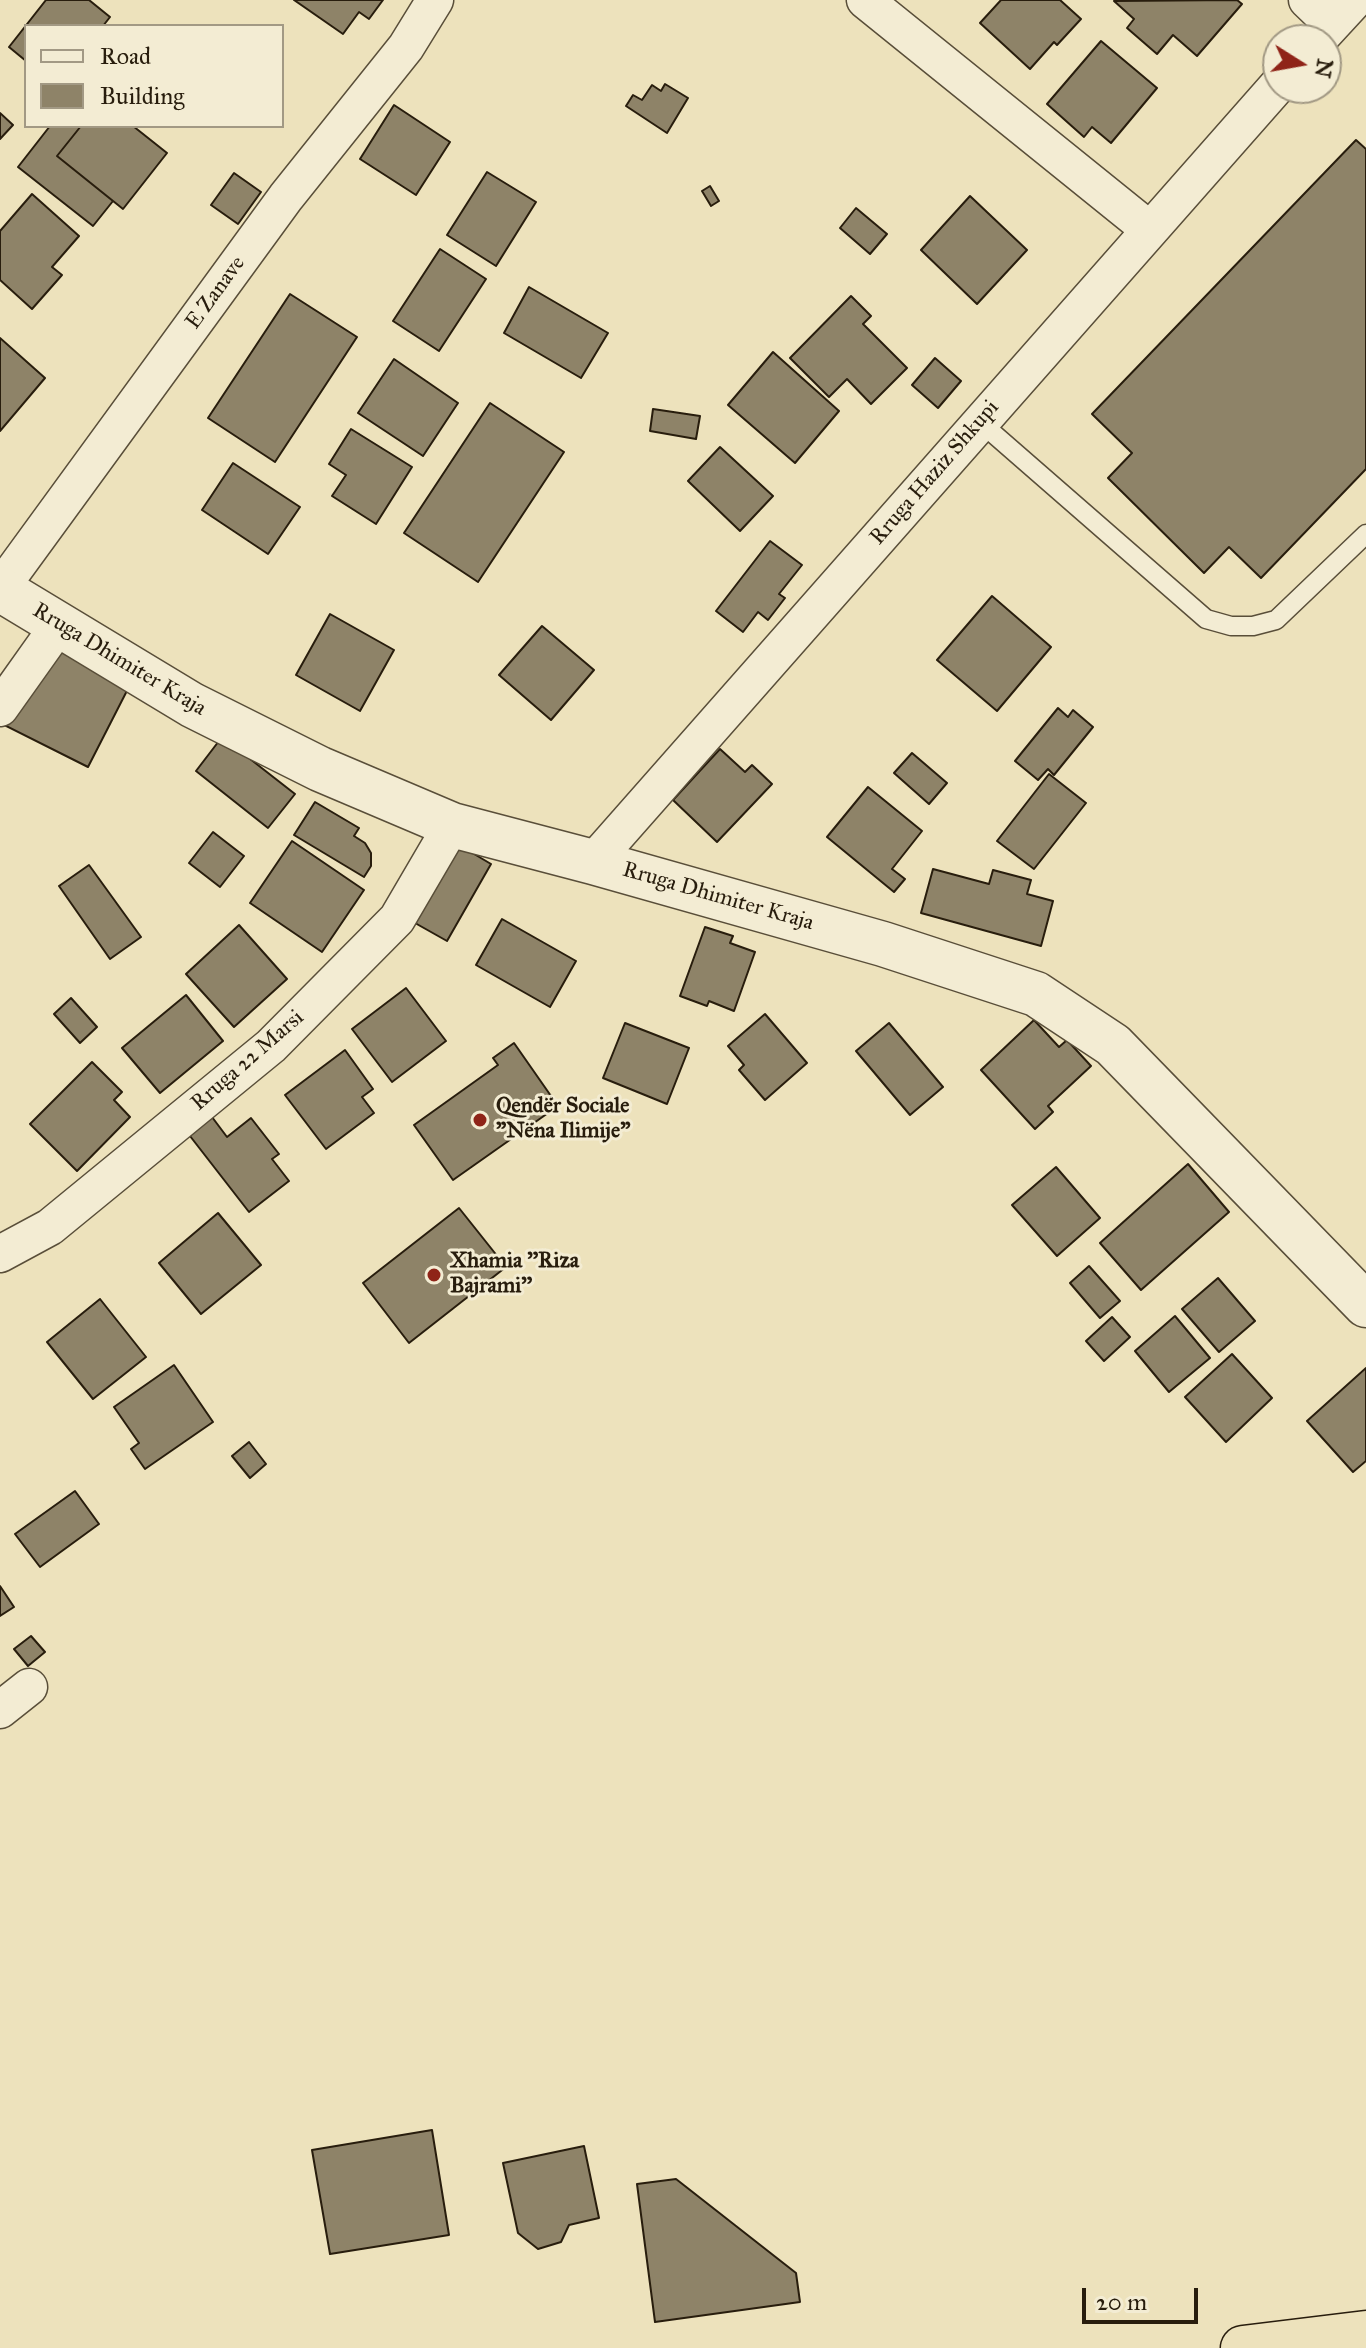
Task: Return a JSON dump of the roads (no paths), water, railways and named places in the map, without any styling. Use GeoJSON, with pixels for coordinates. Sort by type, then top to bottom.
{"type":"FeatureCollection","features":[{"type":"Feature","properties":{"kind":"highway"},"geometry":{"type":"LineString","coordinates":[[1243,2348],[1366,2333]]}},
{"type":"Feature","properties":{"kind":"street","name":"E Zanave"},"geometry":{"type":"LineString","coordinates":[[0,589],[286,197],[406,47],[435,0]]}},
{"type":"Feature","properties":{"kind":"street"},"geometry":{"type":"LineString","coordinates":[[865,0],[1150,230]]}},
{"type":"Feature","properties":{"kind":"street","name":"Rruga Haziz Shkupi"},"geometry":{"type":"LineString","coordinates":[[593,862],[1262,103]]}},
{"type":"Feature","properties":{"kind":"street","name":"Rruga Dhimiter Kraja"},"geometry":{"type":"LineString","coordinates":[[0,589],[192,705],[320,769],[452,825],[883,944],[1036,994],[1113,1045],[1366,1305]]}},
{"type":"Feature","properties":{"kind":"street"},"geometry":{"type":"LineString","coordinates":[[0,708],[59,625]]}},
{"type":"Feature","properties":{"kind":"street","name":"Rruga 22 Marsi"},"geometry":{"type":"LineString","coordinates":[[0,1254],[50,1227],[271,1046],[397,919],[452,825]]}},
{"type":"Feature","properties":{"kind":"street"},"geometry":{"type":"LineString","coordinates":[[0,1710],[29,1687]]}},
{"type":"Feature","properties":{"kind":"lane"},"geometry":{"type":"LineString","coordinates":[[980,422],[1206,619],[1231,626],[1253,626],[1276,620],[1366,534]]}},
{"type":"Feature","properties":{"kind":"place","name":"Qendër Sociale \"Nëna Ilimije\""},"geometry":{"type":"Point","coordinates":[480,1120]}},
{"type":"Feature","properties":{"kind":"place","name":"Xhamia ''Riza Bajrami''"},"geometry":{"type":"Point","coordinates":[434,1275]}}]}
